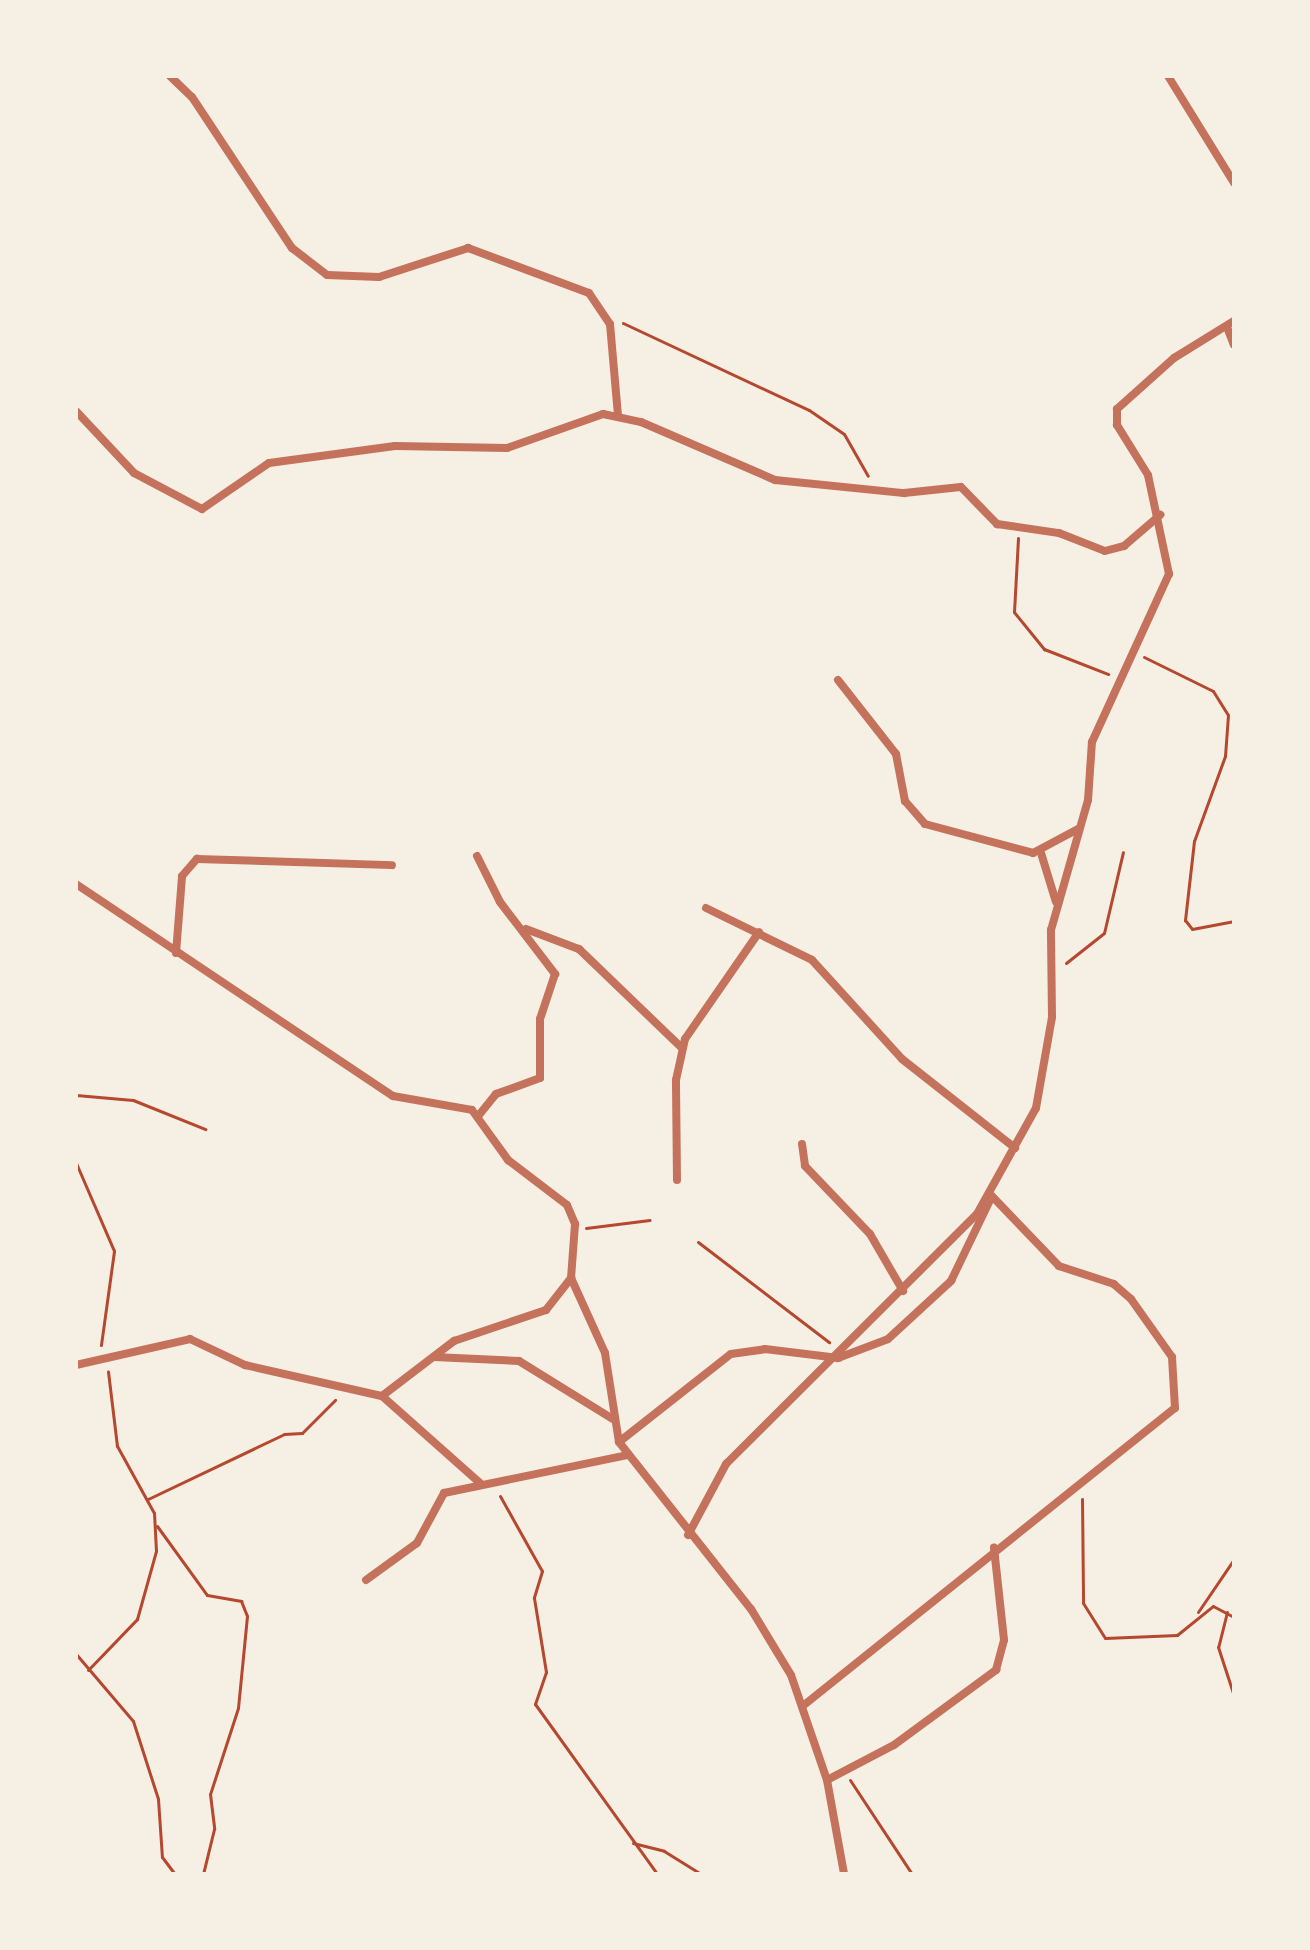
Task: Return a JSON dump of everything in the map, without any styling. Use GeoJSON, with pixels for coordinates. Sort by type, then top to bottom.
{"type":"FeatureCollection","features":[{"type":"Feature","properties":{"kind":"street"},"geometry":{"type":"LineString","coordinates":[[170,76],[192,97],[292,248],[327,275],[379,277],[468,248],[517,271],[571,281],[608,317],[618,415]]}},
{"type":"Feature","properties":{"kind":"street"},"geometry":{"type":"LineString","coordinates":[[1168,76],[1234,183]]}},
{"type":"Feature","properties":{"kind":"street"},"geometry":{"type":"LineString","coordinates":[[619,1442],[731,1354],[765,1349],[830,1358],[888,1339],[951,1281],[986,1219],[991,1195],[1041,1091],[1056,904],[1079,828],[1092,742],[1119,678],[1167,589],[1160,514],[1148,475],[1117,425],[1117,409],[1174,358],[1230,324],[1234,345]]}},
{"type":"Feature","properties":{"kind":"street"},"geometry":{"type":"LineString","coordinates":[[76,411],[134,473],[207,510],[247,472],[269,463],[395,446],[507,448],[588,416],[618,415],[775,480],[885,490],[961,487],[994,523],[1020,531],[1059,533],[1111,551],[1160,514]]}},
{"type":"Feature","properties":{"kind":"street"},"geometry":{"type":"LineString","coordinates":[[838,680],[896,754],[905,801],[919,820],[948,836],[985,836],[1041,853]]}},
{"type":"Feature","properties":{"kind":"street"},"geometry":{"type":"LineString","coordinates":[[1041,853],[1079,828]]}},
{"type":"Feature","properties":{"kind":"street"},"geometry":{"type":"LineString","coordinates":[[1041,853],[1056,904]]}},
{"type":"Feature","properties":{"kind":"street"},"geometry":{"type":"LineString","coordinates":[[477,856],[500,902],[525,929],[554,971],[540,1019],[541,1074],[535,1086],[496,1094],[478,1116]]}},
{"type":"Feature","properties":{"kind":"street"},"geometry":{"type":"LineString","coordinates":[[176,953],[182,876],[197,859],[392,865]]}},
{"type":"Feature","properties":{"kind":"street"},"geometry":{"type":"LineString","coordinates":[[76,884],[393,1096],[455,1103],[478,1116],[508,1160],[567,1205],[574,1229],[571,1278],[605,1353],[619,1442],[770,1638],[804,1705],[827,1780],[844,1874]]}},
{"type":"Feature","properties":{"kind":"street"},"geometry":{"type":"LineString","coordinates":[[706,908],[812,960],[902,1059],[1015,1148]]}},
{"type":"Feature","properties":{"kind":"street"},"geometry":{"type":"LineString","coordinates":[[525,929],[579,949],[682,1048]]}},
{"type":"Feature","properties":{"kind":"street"},"geometry":{"type":"LineString","coordinates":[[677,1180],[682,1048],[759,932]]}},
{"type":"Feature","properties":{"kind":"street"},"geometry":{"type":"LineString","coordinates":[[802,1144],[805,1166],[870,1234],[903,1291]]}},
{"type":"Feature","properties":{"kind":"street"},"geometry":{"type":"LineString","coordinates":[[688,1535],[726,1464],[838,1349],[903,1291],[991,1195]]}},
{"type":"Feature","properties":{"kind":"street"},"geometry":{"type":"LineString","coordinates":[[804,1705],[994,1548],[1172,1412],[1173,1359],[1123,1291],[1059,1266],[991,1195]]}},
{"type":"Feature","properties":{"kind":"street"},"geometry":{"type":"LineString","coordinates":[[382,1396],[462,1337],[546,1310],[571,1278]]}},
{"type":"Feature","properties":{"kind":"street"},"geometry":{"type":"LineString","coordinates":[[76,1365],[190,1339],[245,1365],[339,1391],[382,1396],[480,1483]]}},
{"type":"Feature","properties":{"kind":"street"},"geometry":{"type":"LineString","coordinates":[[434,1357],[519,1361],[613,1419]]}},
{"type":"Feature","properties":{"kind":"street"},"geometry":{"type":"LineString","coordinates":[[366,1580],[417,1543],[441,1495],[480,1483],[627,1455]]}},
{"type":"Feature","properties":{"kind":"street"},"geometry":{"type":"LineString","coordinates":[[827,1780],[894,1745],[996,1670],[1004,1640],[994,1548]]}},
{"type":"Feature","properties":{"kind":"path"},"geometry":{"type":"LineString","coordinates":[[608,317],[809,410],[844,434],[871,482],[885,490]]}},
{"type":"Feature","properties":{"kind":"path"},"geometry":{"type":"LineString","coordinates":[[1020,531],[1010,573],[1014,612],[1044,649],[1119,678]]}},
{"type":"Feature","properties":{"kind":"path"},"geometry":{"type":"LineString","coordinates":[[1133,652],[1213,691],[1228,715],[1221,771],[1194,841],[1185,920],[1192,929],[1234,921]]}},
{"type":"Feature","properties":{"kind":"path"},"geometry":{"type":"LineString","coordinates":[[1051,978],[1104,933],[1123,852]]}},
{"type":"Feature","properties":{"kind":"path"},"geometry":{"type":"LineString","coordinates":[[76,1095],[133,1100],[205,1129]]}},
{"type":"Feature","properties":{"kind":"path"},"geometry":{"type":"LineString","coordinates":[[76,1163],[114,1251],[105,1359],[117,1446],[148,1499],[157,1526],[207,1595],[241,1601],[247,1616],[238,1708],[210,1794],[214,1829],[203,1874]]}},
{"type":"Feature","properties":{"kind":"path"},"geometry":{"type":"LineString","coordinates":[[574,1229],[650,1220]]}},
{"type":"Feature","properties":{"kind":"path"},"geometry":{"type":"LineString","coordinates":[[698,1242],[838,1349]]}},
{"type":"Feature","properties":{"kind":"path"},"geometry":{"type":"LineString","coordinates":[[148,1499],[284,1434],[302,1433],[339,1391]]}},
{"type":"Feature","properties":{"kind":"path"},"geometry":{"type":"LineString","coordinates":[[480,1483],[506,1502],[542,1571],[534,1598],[546,1672],[535,1704],[657,1874]]}},
{"type":"Feature","properties":{"kind":"path"},"geometry":{"type":"LineString","coordinates":[[1079,1483],[1087,1535],[1080,1587],[1092,1625],[1121,1641],[1177,1635],[1213,1606],[1234,1617]]}},
{"type":"Feature","properties":{"kind":"path"},"geometry":{"type":"LineString","coordinates":[[88,1670],[137,1619],[157,1526]]}},
{"type":"Feature","properties":{"kind":"path"},"geometry":{"type":"LineString","coordinates":[[1193,1620],[1234,1559]]}},
{"type":"Feature","properties":{"kind":"path"},"geometry":{"type":"LineString","coordinates":[[1227,1612],[1218,1647],[1234,1696]]}},
{"type":"Feature","properties":{"kind":"path"},"geometry":{"type":"LineString","coordinates":[[76,1654],[133,1721],[158,1799],[162,1857],[175,1874]]}},
{"type":"Feature","properties":{"kind":"path"},"geometry":{"type":"LineString","coordinates":[[843,1771],[912,1874]]}},
{"type":"Feature","properties":{"kind":"path"},"geometry":{"type":"LineString","coordinates":[[633,1843],[664,1851],[701,1874]]}}]}
